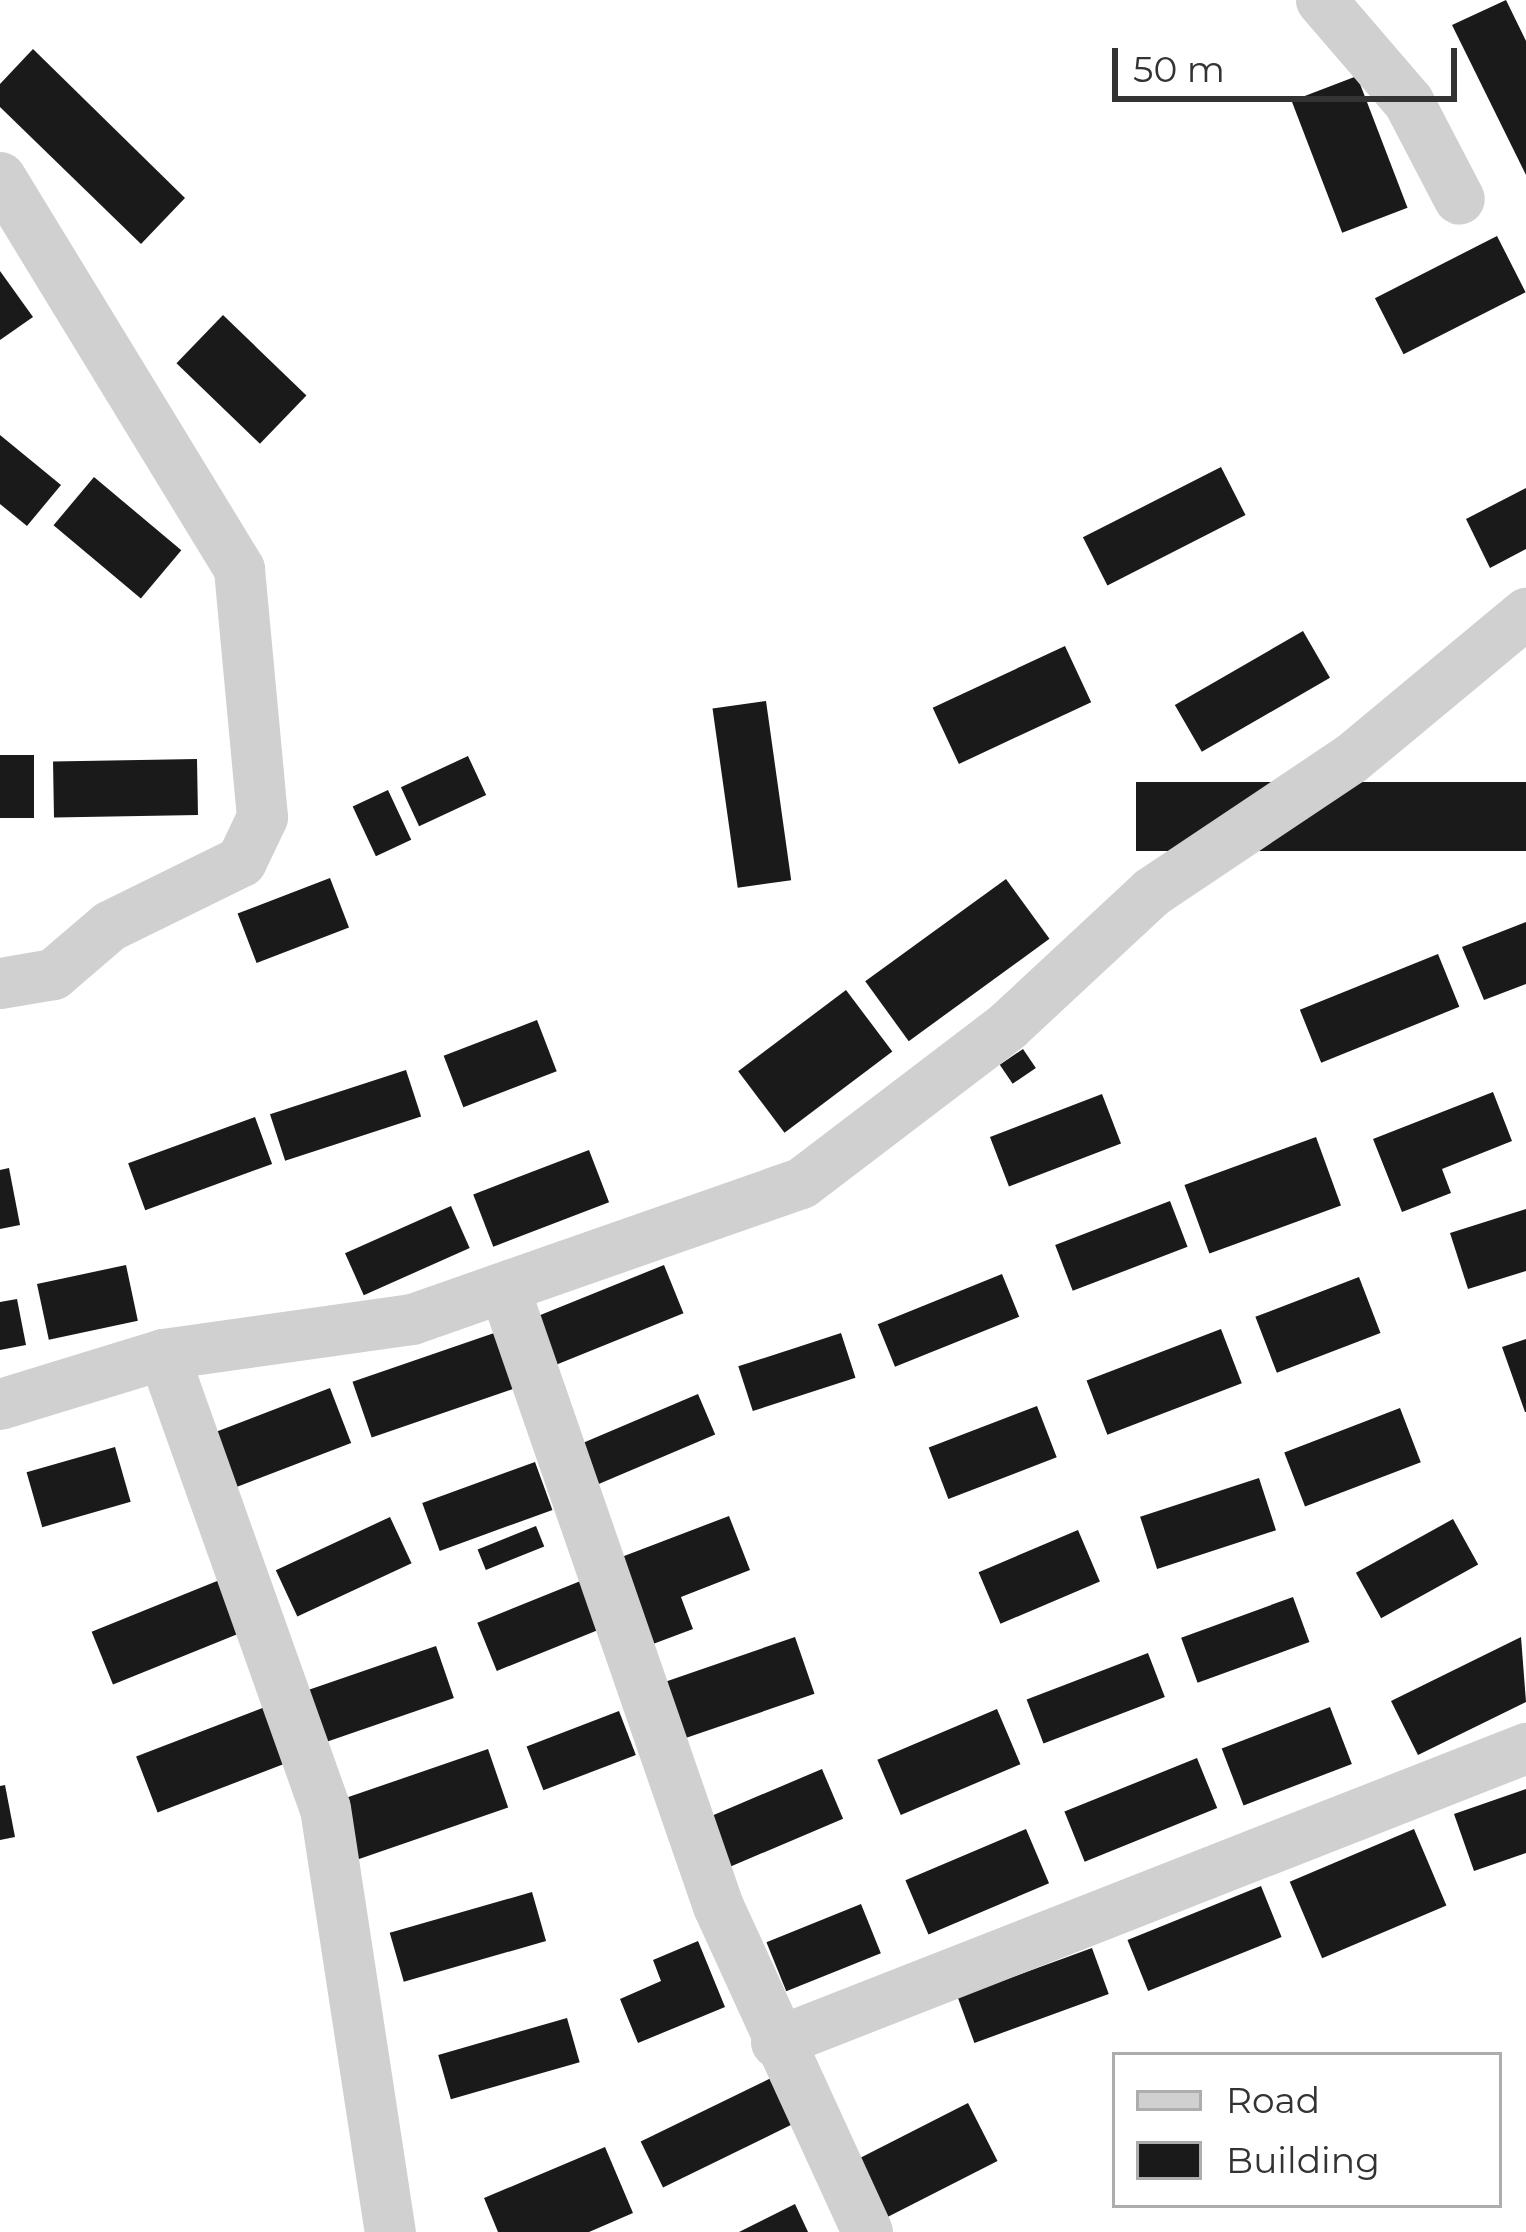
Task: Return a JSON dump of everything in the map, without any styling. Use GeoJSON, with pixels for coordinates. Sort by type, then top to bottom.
{"type":"FeatureCollection","features":[{"type":"Feature","properties":{"kind":"street"},"geometry":{"type":"LineString","coordinates":[[1321,0],[1408,100],[1459,199]]}},
{"type":"Feature","properties":{"kind":"street"},"geometry":{"type":"LineString","coordinates":[[0,177],[239,569],[262,817],[242,861],[109,926],[53,974],[0,983]]}},
{"type":"Feature","properties":{"kind":"street"},"geometry":{"type":"LineString","coordinates":[[0,1404],[163,1354],[342,1335],[504,1288],[801,1183],[1007,1026],[1151,892],[1350,759],[1526,613]]}},
{"type":"Feature","properties":{"kind":"street"},"geometry":{"type":"LineString","coordinates":[[504,1288],[776,2042],[867,2232]]}},
{"type":"Feature","properties":{"kind":"street"},"geometry":{"type":"LineString","coordinates":[[163,1354],[325,1808],[390,2232]]}},
{"type":"Feature","properties":{"kind":"street"},"geometry":{"type":"LineString","coordinates":[[776,2042],[1526,1748]]}},
{"type":"Feature","properties":{"kind":"building"},"geometry":{"type":"Polygon","coordinates":[[[1506,0],[1526,41],[1526,175],[1452,25],[1506,0]]]}},
{"type":"Feature","properties":{"kind":"building"},"geometry":{"type":"Polygon","coordinates":[[[33,49],[185,198],[141,244],[0,107],[0,84],[33,49]]]}},
{"type":"Feature","properties":{"kind":"building"},"geometry":{"type":"Polygon","coordinates":[[[1357,76],[1408,208],[1342,233],[1292,101],[1357,76]]]}},
{"type":"Feature","properties":{"kind":"building"},"geometry":{"type":"Polygon","coordinates":[[[1497,236],[1526,292],[1404,354],[1375,298],[1497,236]]]}},
{"type":"Feature","properties":{"kind":"building"},"geometry":{"type":"Polygon","coordinates":[[[0,271],[33,317],[0,340],[0,271]]]}},
{"type":"Feature","properties":{"kind":"building"},"geometry":{"type":"Polygon","coordinates":[[[223,315],[306,396],[260,444],[176,363],[223,315]]]}},
{"type":"Feature","properties":{"kind":"building"},"geometry":{"type":"Polygon","coordinates":[[[0,435],[61,485],[27,526],[0,504],[0,435]]]}},
{"type":"Feature","properties":{"kind":"building"},"geometry":{"type":"Polygon","coordinates":[[[1221,467],[1246,515],[1107,585],[1083,537],[1221,467]]]}},
{"type":"Feature","properties":{"kind":"building"},"geometry":{"type":"Polygon","coordinates":[[[94,477],[181,550],[141,599],[54,525],[94,477]]]}},
{"type":"Feature","properties":{"kind":"building"},"geometry":{"type":"Polygon","coordinates":[[[1526,488],[1526,549],[1490,568],[1466,519],[1526,488]]]}},
{"type":"Feature","properties":{"kind":"building"},"geometry":{"type":"Polygon","coordinates":[[[1303,631],[1330,678],[1202,752],[1175,705],[1303,631]]]}},
{"type":"Feature","properties":{"kind":"building"},"geometry":{"type":"Polygon","coordinates":[[[1065,646],[1091,702],[959,764],[933,708],[1065,646]]]}},
{"type":"Feature","properties":{"kind":"building"},"geometry":{"type":"Polygon","coordinates":[[[766,701],[791,880],[738,888],[713,709],[766,701]]]}},
{"type":"Feature","properties":{"kind":"building"},"geometry":{"type":"Polygon","coordinates":[[[0,755],[34,755],[34,818],[0,818],[0,755]]]}},
{"type":"Feature","properties":{"kind":"building"},"geometry":{"type":"Polygon","coordinates":[[[468,756],[486,795],[419,826],[401,787],[468,756]]]}},
{"type":"Feature","properties":{"kind":"building"},"geometry":{"type":"Polygon","coordinates":[[[197,759],[198,815],[54,818],[53,762],[197,759]]]}},
{"type":"Feature","properties":{"kind":"building"},"geometry":{"type":"Polygon","coordinates":[[[1136,782],[1526,782],[1526,851],[1136,851],[1136,782]]]}},
{"type":"Feature","properties":{"kind":"building"},"geometry":{"type":"Polygon","coordinates":[[[388,790],[411,840],[376,856],[353,806],[388,790]]]}},
{"type":"Feature","properties":{"kind":"building"},"geometry":{"type":"Polygon","coordinates":[[[330,878],[349,927],[257,963],[238,913],[330,878]]]}},
{"type":"Feature","properties":{"kind":"building"},"geometry":{"type":"Polygon","coordinates":[[[1006,879],[1049,939],[909,1041],[865,981],[1006,879]]]}},
{"type":"Feature","properties":{"kind":"building"},"geometry":{"type":"Polygon","coordinates":[[[1526,922],[1526,984],[1484,1000],[1462,947],[1526,922]]]}},
{"type":"Feature","properties":{"kind":"building"},"geometry":{"type":"Polygon","coordinates":[[[1438,954],[1459,1007],[1321,1063],[1300,1010],[1438,954]]]}},
{"type":"Feature","properties":{"kind":"building"},"geometry":{"type":"Polygon","coordinates":[[[846,990],[892,1051],[785,1133],[738,1071],[846,990]]]}},
{"type":"Feature","properties":{"kind":"building"},"geometry":{"type":"Polygon","coordinates":[[[537,1020],[557,1071],[463,1107],[444,1056],[537,1020]]]}},
{"type":"Feature","properties":{"kind":"building"},"geometry":{"type":"Polygon","coordinates":[[[1023,1049],[1036,1068],[1013,1084],[1000,1065],[1023,1049]]]}},
{"type":"Feature","properties":{"kind":"building"},"geometry":{"type":"Polygon","coordinates":[[[406,1070],[421,1117],[285,1161],[270,1114],[406,1070]]]}},
{"type":"Feature","properties":{"kind":"building"},"geometry":{"type":"Polygon","coordinates":[[[1493,1092],[1512,1141],[1442,1169],[1451,1193],[1402,1212],[1373,1139],[1493,1092]]]}},
{"type":"Feature","properties":{"kind":"building"},"geometry":{"type":"Polygon","coordinates":[[[1102,1094],[1121,1143],[1009,1186],[990,1137],[1102,1094]]]}},
{"type":"Feature","properties":{"kind":"building"},"geometry":{"type":"Polygon","coordinates":[[[255,1117],[272,1164],[145,1210],[128,1163],[255,1117]]]}},
{"type":"Feature","properties":{"kind":"building"},"geometry":{"type":"Polygon","coordinates":[[[1316,1137],[1341,1206],[1209,1253],[1184,1185],[1316,1137]]]}},
{"type":"Feature","properties":{"kind":"building"},"geometry":{"type":"Polygon","coordinates":[[[589,1150],[609,1202],[493,1247],[473,1194],[589,1150]]]}},
{"type":"Feature","properties":{"kind":"building"},"geometry":{"type":"Polygon","coordinates":[[[9,1168],[20,1225],[0,1229],[0,1170],[9,1168]]]}},
{"type":"Feature","properties":{"kind":"building"},"geometry":{"type":"Polygon","coordinates":[[[1170,1201],[1188,1247],[1073,1291],[1055,1245],[1170,1201]]]}},
{"type":"Feature","properties":{"kind":"building"},"geometry":{"type":"Polygon","coordinates":[[[451,1206],[470,1248],[364,1295],[345,1253],[451,1206]]]}},
{"type":"Feature","properties":{"kind":"building"},"geometry":{"type":"Polygon","coordinates":[[[1526,1209],[1526,1271],[1468,1289],[1450,1233],[1526,1209]]]}},
{"type":"Feature","properties":{"kind":"building"},"geometry":{"type":"Polygon","coordinates":[[[126,1265],[138,1321],[49,1340],[37,1284],[126,1265]]]}},
{"type":"Feature","properties":{"kind":"building"},"geometry":{"type":"Polygon","coordinates":[[[664,1265],[683,1313],[550,1367],[530,1319],[664,1265]]]}},
{"type":"Feature","properties":{"kind":"building"},"geometry":{"type":"Polygon","coordinates":[[[1002,1274],[1019,1317],[895,1367],[878,1324],[1002,1274]]]}},
{"type":"Feature","properties":{"kind":"building"},"geometry":{"type":"Polygon","coordinates":[[[1359,1277],[1381,1333],[1277,1373],[1255,1317],[1359,1277]]]}},
{"type":"Feature","properties":{"kind":"building"},"geometry":{"type":"Polygon","coordinates":[[[17,1299],[26,1345],[0,1350],[0,1302],[17,1299]]]}},
{"type":"Feature","properties":{"kind":"building"},"geometry":{"type":"Polygon","coordinates":[[[1221,1329],[1242,1383],[1107,1435],[1087,1381],[1221,1329]]]}},
{"type":"Feature","properties":{"kind":"building"},"geometry":{"type":"Polygon","coordinates":[[[500,1331],[519,1387],[372,1438],[352,1382],[500,1331]]]}},
{"type":"Feature","properties":{"kind":"building"},"geometry":{"type":"Polygon","coordinates":[[[841,1333],[856,1378],[753,1411],[738,1366],[841,1333]]]}},
{"type":"Feature","properties":{"kind":"building"},"geometry":{"type":"Polygon","coordinates":[[[1526,1339],[1526,1412],[1525,1412],[1502,1347],[1526,1339]]]}},
{"type":"Feature","properties":{"kind":"building"},"geometry":{"type":"Polygon","coordinates":[[[330,1388],[351,1443],[229,1490],[208,1435],[330,1388]]]}},
{"type":"Feature","properties":{"kind":"building"},"geometry":{"type":"Polygon","coordinates":[[[698,1394],[715,1435],[595,1486],[577,1445],[698,1394]]]}},
{"type":"Feature","properties":{"kind":"building"},"geometry":{"type":"Polygon","coordinates":[[[1037,1406],[1057,1457],[948,1499],[929,1448],[1037,1406]]]}},
{"type":"Feature","properties":{"kind":"building"},"geometry":{"type":"Polygon","coordinates":[[[1400,1408],[1421,1462],[1305,1507],[1284,1452],[1400,1408]]]}},
{"type":"Feature","properties":{"kind":"building"},"geometry":{"type":"Polygon","coordinates":[[[115,1447],[131,1502],[42,1527],[27,1472],[115,1447]]]}},
{"type":"Feature","properties":{"kind":"building"},"geometry":{"type":"Polygon","coordinates":[[[535,1462],[552,1510],[440,1551],[422,1503],[535,1462]]]}},
{"type":"Feature","properties":{"kind":"building"},"geometry":{"type":"Polygon","coordinates":[[[1259,1478],[1276,1530],[1157,1569],[1140,1517],[1259,1478]]]}},
{"type":"Feature","properties":{"kind":"building"},"geometry":{"type":"Polygon","coordinates":[[[729,1516],[750,1570],[681,1597],[693,1629],[645,1647],[611,1561],[729,1516]]]}},
{"type":"Feature","properties":{"kind":"building"},"geometry":{"type":"Polygon","coordinates":[[[390,1517],[412,1563],[297,1616],[276,1570],[390,1517]]]}},
{"type":"Feature","properties":{"kind":"building"},"geometry":{"type":"Polygon","coordinates":[[[1453,1519],[1478,1564],[1381,1618],[1356,1573],[1453,1519]]]}},
{"type":"Feature","properties":{"kind":"building"},"geometry":{"type":"Polygon","coordinates":[[[536,1526],[544,1546],[486,1570],[478,1550],[536,1526]]]}},
{"type":"Feature","properties":{"kind":"building"},"geometry":{"type":"Polygon","coordinates":[[[1078,1530],[1100,1582],[1000,1624],[979,1572],[1078,1530]]]}},
{"type":"Feature","properties":{"kind":"building"},"geometry":{"type":"Polygon","coordinates":[[[227,1577],[248,1630],[113,1685],[92,1632],[227,1577]]]}},
{"type":"Feature","properties":{"kind":"building"},"geometry":{"type":"Polygon","coordinates":[[[583,1580],[602,1628],[497,1671],[477,1623],[583,1580]]]}},
{"type":"Feature","properties":{"kind":"building"},"geometry":{"type":"Polygon","coordinates":[[[1293,1597],[1309,1642],[1198,1683],[1181,1638],[1293,1597]]]}},
{"type":"Feature","properties":{"kind":"building"},"geometry":{"type":"Polygon","coordinates":[[[795,1637],[815,1694],[678,1741],[659,1684],[795,1637]]]}},
{"type":"Feature","properties":{"kind":"building"},"geometry":{"type":"Polygon","coordinates":[[[1521,1637],[1526,1702],[1418,1755],[1391,1701],[1521,1637]]]}},
{"type":"Feature","properties":{"kind":"building"},"geometry":{"type":"Polygon","coordinates":[[[436,1646],[454,1698],[313,1747],[295,1695],[436,1646]]]}},
{"type":"Feature","properties":{"kind":"building"},"geometry":{"type":"Polygon","coordinates":[[[1148,1653],[1165,1697],[1043,1743],[1027,1700],[1148,1653]]]}},
{"type":"Feature","properties":{"kind":"building"},"geometry":{"type":"Polygon","coordinates":[[[278,1702],[300,1758],[158,1812],[136,1756],[278,1702]]]}},
{"type":"Feature","properties":{"kind":"building"},"geometry":{"type":"Polygon","coordinates":[[[1330,1707],[1352,1764],[1244,1806],[1222,1749],[1330,1707]]]}},
{"type":"Feature","properties":{"kind":"building"},"geometry":{"type":"Polygon","coordinates":[[[997,1709],[1020,1764],[901,1815],[877,1760],[997,1709]]]}},
{"type":"Feature","properties":{"kind":"building"},"geometry":{"type":"Polygon","coordinates":[[[619,1711],[636,1755],[543,1790],[527,1746],[619,1711]]]}},
{"type":"Feature","properties":{"kind":"building"},"geometry":{"type":"Polygon","coordinates":[[[488,1749],[508,1808],[357,1860],[337,1801],[488,1749]]]}},
{"type":"Feature","properties":{"kind":"building"},"geometry":{"type":"Polygon","coordinates":[[[1197,1758],[1217,1808],[1085,1862],[1064,1812],[1197,1758]]]}},
{"type":"Feature","properties":{"kind":"building"},"geometry":{"type":"Polygon","coordinates":[[[822,1769],[843,1819],[727,1868],[706,1818],[822,1769]]]}},
{"type":"Feature","properties":{"kind":"building"},"geometry":{"type":"Polygon","coordinates":[[[5,1785],[15,1837],[0,1840],[0,1786],[5,1785]]]}},
{"type":"Feature","properties":{"kind":"building"},"geometry":{"type":"Polygon","coordinates":[[[1526,1789],[1526,1853],[1474,1871],[1454,1814],[1526,1789]]]}},
{"type":"Feature","properties":{"kind":"building"},"geometry":{"type":"Polygon","coordinates":[[[1026,1829],[1049,1883],[928,1934],[905,1880],[1026,1829]]]}},
{"type":"Feature","properties":{"kind":"building"},"geometry":{"type":"Polygon","coordinates":[[[1414,1829],[1446,1905],[1322,1958],[1290,1882],[1414,1829]]]}},
{"type":"Feature","properties":{"kind":"building"},"geometry":{"type":"Polygon","coordinates":[[[1261,1886],[1282,1937],[1148,1991],[1127,1940],[1261,1886]]]}},
{"type":"Feature","properties":{"kind":"building"},"geometry":{"type":"Polygon","coordinates":[[[532,1892],[546,1941],[404,1982],[390,1933],[532,1892]]]}},
{"type":"Feature","properties":{"kind":"building"},"geometry":{"type":"Polygon","coordinates":[[[861,1904],[881,1953],[786,1991],[766,1942],[861,1904]]]}},
{"type":"Feature","properties":{"kind":"building"},"geometry":{"type":"Polygon","coordinates":[[[698,1941],[725,2007],[638,2043],[620,1999],[661,1981],[653,1960],[698,1941]]]}},
{"type":"Feature","properties":{"kind":"building"},"geometry":{"type":"Polygon","coordinates":[[[1092,1948],[1109,1994],[974,2043],[958,1997],[1092,1948]]]}},
{"type":"Feature","properties":{"kind":"building"},"geometry":{"type":"Polygon","coordinates":[[[567,2018],[580,2062],[451,2099],[438,2055],[567,2018]]]}},
{"type":"Feature","properties":{"kind":"building"},"geometry":{"type":"Polygon","coordinates":[[[771,2078],[793,2124],[663,2187],[641,2142],[771,2078]]]}},
{"type":"Feature","properties":{"kind":"building"},"geometry":{"type":"Polygon","coordinates":[[[968,2103],[998,2161],[877,2222],[848,2164],[968,2103]]]}},
{"type":"Feature","properties":{"kind":"building"},"geometry":{"type":"Polygon","coordinates":[[[605,2147],[633,2213],[589,2232],[498,2232],[484,2198],[605,2147]]]}},
{"type":"Feature","properties":{"kind":"building"},"geometry":{"type":"Polygon","coordinates":[[[795,2204],[808,2232],[739,2232],[795,2204]]]}}]}
